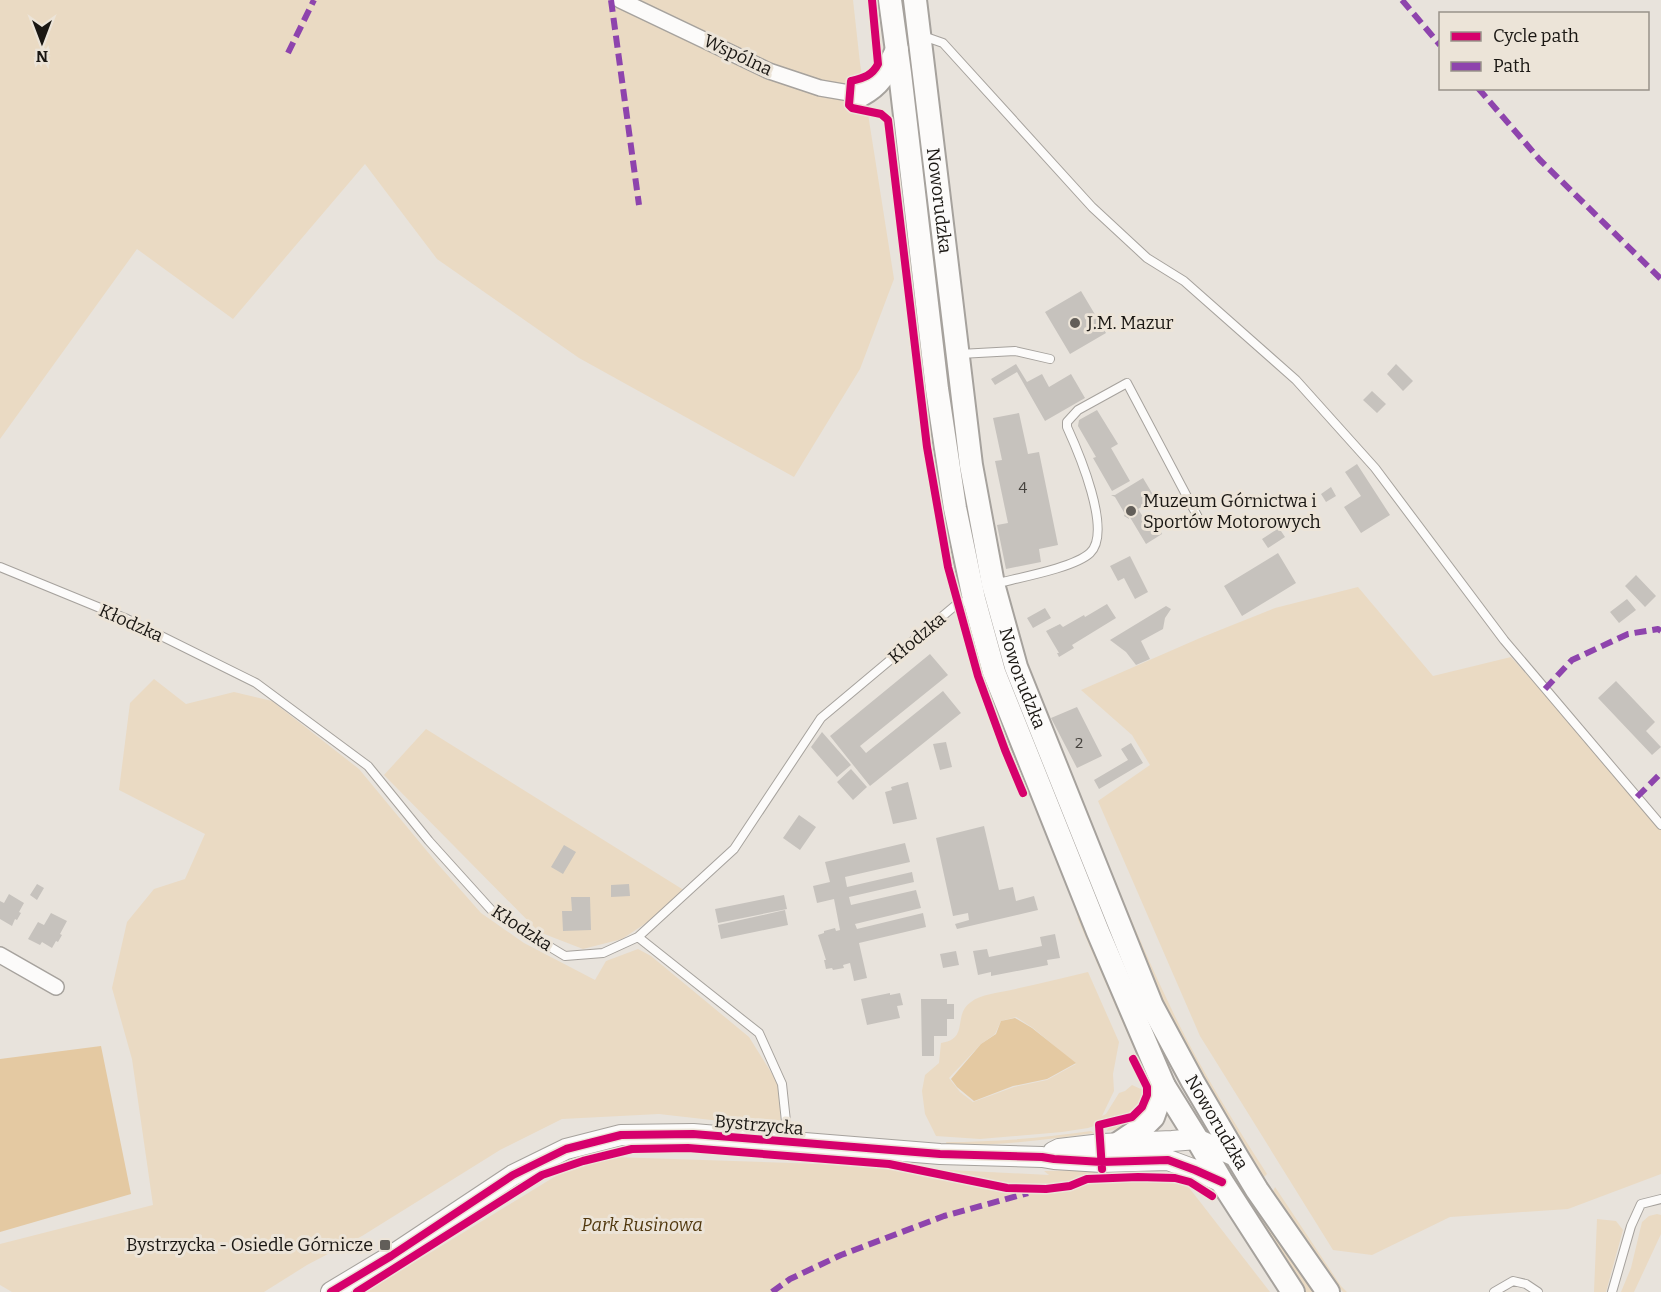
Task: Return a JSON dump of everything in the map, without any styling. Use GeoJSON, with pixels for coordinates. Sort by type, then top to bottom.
{"type":"FeatureCollection","features":[{"type":"Feature","properties":{"kind":"main road","name":"Noworudzka"},"geometry":{"type":"LineString","coordinates":[[890,0],[937,389],[955,508],[974,599],[994,672],[1098,932],[1164,1086],[1293,1292]]}},
{"type":"Feature","properties":{"kind":"main road","name":"Noworudzka"},"geometry":{"type":"LineString","coordinates":[[915,0],[971,465],[993,584],[1016,667],[1152,1006],[1257,1190],[1328,1292]]}},
{"type":"Feature","properties":{"kind":"main road"},"geometry":{"type":"LineString","coordinates":[[861,95],[879,83],[897,50]]}},
{"type":"Feature","properties":{"kind":"main road"},"geometry":{"type":"LineString","coordinates":[[861,95],[891,104],[905,121]]}},
{"type":"Feature","properties":{"kind":"main road"},"geometry":{"type":"LineString","coordinates":[[1119,1143],[1153,1117],[1164,1086]]}},
{"type":"Feature","properties":{"kind":"street","name":"Wspólna"},"geometry":{"type":"LineString","coordinates":[[620,0],[769,71],[820,88],[861,95]]}},
{"type":"Feature","properties":{"kind":"street"},"geometry":{"type":"LineString","coordinates":[[0,955],[56,987]]}},
{"type":"Feature","properties":{"kind":"street"},"geometry":{"type":"LineString","coordinates":[[1168,1160],[1197,1138],[1208,1107]]}},
{"type":"Feature","properties":{"kind":"street","name":"Bystrzycka"},"geometry":{"type":"LineString","coordinates":[[331,1292],[391,1256],[513,1175],[566,1149],[621,1136],[693,1134],[940,1154],[1042,1157],[1054,1160],[1168,1160],[1222,1182]]}},
{"type":"Feature","properties":{"kind":"street"},"geometry":{"type":"LineString","coordinates":[[1197,1138],[1237,1157]]}},
{"type":"Feature","properties":{"kind":"street","name":"Bystrzycka"},"geometry":{"type":"LineString","coordinates":[[1042,1157],[1059,1149],[1197,1138]]}},
{"type":"Feature","properties":{"kind":"lane"},"geometry":{"type":"LineString","coordinates":[[919,35],[943,43],[1092,207],[1147,258],[1184,281],[1296,380],[1375,468],[1504,640],[1661,825]]}},
{"type":"Feature","properties":{"kind":"lane"},"geometry":{"type":"LineString","coordinates":[[957,354],[1016,351],[1050,359]]}},
{"type":"Feature","properties":{"kind":"lane"},"geometry":{"type":"LineString","coordinates":[[993,584],[1080,561],[1092,552],[1098,538],[1096,504],[1067,422],[1078,410],[1127,383],[1202,523]]}},
{"type":"Feature","properties":{"kind":"lane","name":"Kłodzka"},"geometry":{"type":"LineString","coordinates":[[0,567],[127,619],[256,683],[368,766],[429,841],[494,913],[565,956],[603,953],[638,937],[734,849],[821,718],[957,604],[974,599]]}},
{"type":"Feature","properties":{"kind":"lane"},"geometry":{"type":"LineString","coordinates":[[638,937],[759,1033],[782,1084],[788,1131],[787,1142]]}},
{"type":"Feature","properties":{"kind":"lane"},"geometry":{"type":"LineString","coordinates":[[1611,1292],[1631,1226],[1641,1204],[1661,1199]]}},
{"type":"Feature","properties":{"kind":"lane"},"geometry":{"type":"LineString","coordinates":[[1494,1292],[1513,1281],[1526,1284],[1538,1292]]}},
{"type":"Feature","properties":{"kind":"green space"},"geometry":{"type":"Polygon","coordinates":[[[0,0],[853,0],[860,63],[894,279],[860,369],[794,477],[579,358],[437,259],[365,164],[233,319],[137,249],[0,439],[0,0]]]}},
{"type":"Feature","properties":{"kind":"green space"},"geometry":{"type":"Polygon","coordinates":[[[1358,587],[1433,676],[1511,657],[1661,825],[1661,1174],[1568,1209],[1450,1217],[1372,1255],[1333,1250],[1200,1036],[1098,801],[1150,765],[1132,735],[1081,690],[1275,608],[1358,587]]]}},
{"type":"Feature","properties":{"kind":"green space"},"geometry":{"type":"Polygon","coordinates":[[[154,679],[186,704],[234,692],[272,701],[359,769],[481,913],[524,943],[595,980],[606,961],[638,949],[651,956],[749,1037],[779,1085],[781,1128],[659,1114],[562,1119],[500,1150],[362,1236],[307,1265],[264,1292],[12,1292],[0,1285],[0,1244],[153,1205],[132,1059],[112,988],[127,922],[154,889],[185,879],[205,834],[119,790],[130,703],[154,679]]]}},
{"type":"Feature","properties":{"kind":"green space"},"geometry":{"type":"Polygon","coordinates":[[[426,729],[690,894],[622,939],[583,949],[539,932],[384,775],[426,729]]]}},
{"type":"Feature","properties":{"kind":"green space"},"geometry":{"type":"Polygon","coordinates":[[[1078,788],[1158,981],[1204,1072],[1267,1174],[1264,1177],[1211,1090],[1143,962],[1076,789],[1078,788]]]}},
{"type":"Feature","properties":{"kind":"green space"},"geometry":{"type":"Polygon","coordinates":[[[1077,917],[1084,921],[1154,1082],[1152,1108],[1122,1128],[1107,1131],[1109,1125],[1133,1118],[1142,1111],[1149,1097],[1150,1086],[1077,917]]]}},
{"type":"Feature","properties":{"kind":"green space"},"geometry":{"type":"Polygon","coordinates":[[[1088,972],[1119,1042],[1113,1074],[1114,1091],[1102,1116],[1106,1114],[1119,1093],[1132,1085],[1143,1090],[1141,1107],[1132,1116],[1088,1128],[1062,1132],[980,1139],[936,1136],[925,1114],[922,1091],[925,1075],[939,1063],[941,1043],[950,1041],[958,1032],[965,1007],[985,995],[1088,972]],[[1016,1017],[1001,1021],[995,1034],[981,1044],[949,1078],[960,1092],[973,1102],[1014,1087],[1047,1080],[1076,1064],[1033,1028],[1016,1017]]]}},
{"type":"Feature","properties":{"kind":"green space"},"geometry":{"type":"Polygon","coordinates":[[[1091,1131],[1094,1133],[1002,1143],[947,1145],[946,1142],[1019,1139],[1091,1131]]]}},
{"type":"Feature","properties":{"kind":"green space","name":"Park Rusinowa"},"geometry":{"type":"Polygon","coordinates":[[[613,1157],[1049,1175],[1044,1171],[1096,1170],[1093,1175],[1074,1176],[1187,1185],[1270,1292],[366,1292],[564,1171],[613,1157]]]}},
{"type":"Feature","properties":{"kind":"green space"},"geometry":{"type":"Polygon","coordinates":[[[1275,1187],[1347,1292],[1343,1292],[1334,1283],[1273,1191],[1275,1187]]]}},
{"type":"Feature","properties":{"kind":"green space"},"geometry":{"type":"Polygon","coordinates":[[[1252,1203],[1318,1292],[1304,1292],[1247,1206],[1252,1203]]]}},
{"type":"Feature","properties":{"kind":"green space"},"geometry":{"type":"Polygon","coordinates":[[[1661,1215],[1661,1234],[1634,1292],[1621,1292],[1631,1268],[1642,1222],[1649,1216],[1661,1215]]]}},
{"type":"Feature","properties":{"kind":"green space"},"geometry":{"type":"Polygon","coordinates":[[[1597,1219],[1616,1221],[1623,1230],[1606,1292],[1594,1292],[1597,1219]]]}},
{"type":"Feature","properties":{"kind":"shaded area"},"geometry":{"type":"Polygon","coordinates":[[[1015,1018],[1032,1028],[1076,1063],[1047,1079],[1013,1086],[974,1101],[951,1079],[981,1044],[996,1034],[1001,1021],[1015,1018]]]}},
{"type":"Feature","properties":{"kind":"shaded area"},"geometry":{"type":"Polygon","coordinates":[[[101,1046],[131,1194],[0,1232],[0,1059],[101,1046]]]}},
{"type":"Feature","properties":{"kind":"building","name":"J.M. Mazur"},"geometry":{"type":"Polygon","coordinates":[[[1081,291],[1106,333],[1070,354],[1045,312],[1081,291]]]}},
{"type":"Feature","properties":{"kind":"building"},"geometry":{"type":"Polygon","coordinates":[[[1016,364],[1027,382],[1042,374],[1049,387],[1071,374],[1085,398],[1045,421],[1017,372],[995,385],[991,379],[1016,364]]]}},
{"type":"Feature","properties":{"kind":"building"},"geometry":{"type":"Polygon","coordinates":[[[1396,364],[1413,381],[1403,391],[1387,374],[1396,364]]]}},
{"type":"Feature","properties":{"kind":"building"},"geometry":{"type":"Polygon","coordinates":[[[1372,391],[1386,404],[1377,413],[1363,400],[1372,391]]]}},
{"type":"Feature","properties":{"kind":"building"},"geometry":{"type":"Polygon","coordinates":[[[1097,410],[1118,444],[1111,448],[1130,481],[1112,491],[1078,426],[1079,420],[1097,410]]]}},
{"type":"Feature","properties":{"kind":"building"},"geometry":{"type":"Polygon","coordinates":[[[1019,413],[1028,454],[1039,452],[1058,545],[1039,549],[1041,562],[1006,569],[997,525],[1008,523],[995,461],[1002,460],[993,418],[1019,413]]]}},
{"type":"Feature","properties":{"kind":"building"},"geometry":{"type":"Polygon","coordinates":[[[1357,464],[1390,515],[1361,533],[1344,507],[1361,496],[1345,472],[1357,464]]]}},
{"type":"Feature","properties":{"kind":"building","name":"Muzeum Górnictwa i Sportów Motorowych"},"geometry":{"type":"Polygon","coordinates":[[[1143,478],[1155,498],[1151,501],[1154,506],[1149,509],[1146,504],[1138,509],[1148,525],[1155,521],[1162,534],[1146,544],[1128,514],[1129,519],[1124,516],[1115,497],[1111,495],[1115,495],[1143,478]]]}},
{"type":"Feature","properties":{"kind":"building"},"geometry":{"type":"Polygon","coordinates":[[[1331,487],[1336,496],[1326,502],[1321,494],[1331,487]]]}},
{"type":"Feature","properties":{"kind":"building"},"geometry":{"type":"Polygon","coordinates":[[[1279,528],[1285,537],[1268,548],[1262,539],[1279,528]]]}},
{"type":"Feature","properties":{"kind":"building"},"geometry":{"type":"Polygon","coordinates":[[[1278,553],[1296,583],[1242,616],[1224,586],[1278,553]]]}},
{"type":"Feature","properties":{"kind":"building"},"geometry":{"type":"Polygon","coordinates":[[[1130,556],[1148,592],[1135,599],[1124,578],[1118,581],[1110,566],[1130,556]]]}},
{"type":"Feature","properties":{"kind":"building"},"geometry":{"type":"Polygon","coordinates":[[[1636,575],[1656,596],[1645,607],[1625,586],[1636,575]]]}},
{"type":"Feature","properties":{"kind":"building"},"geometry":{"type":"Polygon","coordinates":[[[1627,599],[1636,610],[1619,623],[1610,612],[1627,599]]]}},
{"type":"Feature","properties":{"kind":"building"},"geometry":{"type":"Polygon","coordinates":[[[1107,604],[1116,618],[1072,645],[1074,648],[1059,657],[1046,631],[1060,624],[1063,627],[1107,604]]]}},
{"type":"Feature","properties":{"kind":"building"},"geometry":{"type":"Polygon","coordinates":[[[1166,606],[1171,609],[1165,618],[1163,629],[1141,641],[1150,659],[1136,665],[1126,652],[1110,640],[1166,606]]]}},
{"type":"Feature","properties":{"kind":"building"},"geometry":{"type":"Polygon","coordinates":[[[1045,608],[1051,618],[1033,628],[1027,618],[1045,608]]]}},
{"type":"Feature","properties":{"kind":"building"},"geometry":{"type":"Polygon","coordinates":[[[930,654],[948,675],[860,746],[866,753],[943,691],[961,713],[870,786],[830,736],[930,654]]]}},
{"type":"Feature","properties":{"kind":"building"},"geometry":{"type":"Polygon","coordinates":[[[1616,681],[1655,722],[1646,731],[1661,747],[1652,755],[1598,698],[1616,681]]]}},
{"type":"Feature","properties":{"kind":"building"},"geometry":{"type":"Polygon","coordinates":[[[1077,707],[1102,756],[1077,768],[1051,718],[1077,707]]]}},
{"type":"Feature","properties":{"kind":"building"},"geometry":{"type":"Polygon","coordinates":[[[822,732],[851,765],[837,777],[811,747],[822,732]]]}},
{"type":"Feature","properties":{"kind":"building"},"geometry":{"type":"Polygon","coordinates":[[[946,742],[952,767],[940,770],[933,744],[946,742]]]}},
{"type":"Feature","properties":{"kind":"building"},"geometry":{"type":"Polygon","coordinates":[[[1131,743],[1143,763],[1099,789],[1094,780],[1128,760],[1121,749],[1131,743]]]}},
{"type":"Feature","properties":{"kind":"building"},"geometry":{"type":"Polygon","coordinates":[[[851,769],[867,787],[853,800],[837,782],[851,769]]]}},
{"type":"Feature","properties":{"kind":"building"},"geometry":{"type":"Polygon","coordinates":[[[908,782],[917,819],[893,824],[885,792],[892,790],[891,787],[908,782]]]}},
{"type":"Feature","properties":{"kind":"building"},"geometry":{"type":"Polygon","coordinates":[[[799,815],[816,827],[800,850],[783,838],[799,815]]]}},
{"type":"Feature","properties":{"kind":"building"},"geometry":{"type":"Polygon","coordinates":[[[984,826],[999,890],[1013,887],[1016,901],[1034,896],[1038,910],[957,929],[955,924],[969,920],[968,913],[953,916],[936,838],[984,826]]]}},
{"type":"Feature","properties":{"kind":"building"},"geometry":{"type":"Polygon","coordinates":[[[905,843],[910,862],[845,877],[847,887],[912,872],[914,882],[849,897],[851,905],[916,890],[921,908],[855,924],[857,929],[923,913],[926,927],[859,943],[867,978],[854,981],[850,963],[843,965],[844,968],[826,969],[824,960],[826,960],[818,935],[835,928],[836,931],[840,930],[834,899],[817,903],[813,886],[830,882],[825,862],[905,843]]]}},
{"type":"Feature","properties":{"kind":"building"},"geometry":{"type":"Polygon","coordinates":[[[564,845],[576,852],[563,874],[551,867],[564,845]]]}},
{"type":"Feature","properties":{"kind":"building"},"geometry":{"type":"Polygon","coordinates":[[[37,884],[44,888],[37,900],[30,895],[37,884]]]}},
{"type":"Feature","properties":{"kind":"building"},"geometry":{"type":"Polygon","coordinates":[[[629,884],[630,896],[611,897],[611,885],[629,884]]]}},
{"type":"Feature","properties":{"kind":"building"},"geometry":{"type":"Polygon","coordinates":[[[9,894],[24,903],[19,912],[21,913],[12,926],[0,919],[0,901],[4,903],[9,894]]]}},
{"type":"Feature","properties":{"kind":"building"},"geometry":{"type":"Polygon","coordinates":[[[784,895],[787,909],[718,923],[715,909],[784,895]]]}},
{"type":"Feature","properties":{"kind":"building"},"geometry":{"type":"Polygon","coordinates":[[[571,897],[590,897],[591,930],[563,931],[562,911],[572,911],[571,897]]]}},
{"type":"Feature","properties":{"kind":"building"},"geometry":{"type":"Polygon","coordinates":[[[785,910],[788,925],[721,939],[718,925],[785,910]]]}},
{"type":"Feature","properties":{"kind":"building"},"geometry":{"type":"Polygon","coordinates":[[[51,913],[67,921],[60,934],[62,935],[52,948],[42,942],[40,945],[28,939],[38,922],[44,925],[51,913]]]}},
{"type":"Feature","properties":{"kind":"building"},"geometry":{"type":"Polygon","coordinates":[[[1055,934],[1060,958],[1047,960],[1048,965],[991,976],[991,972],[978,975],[973,951],[987,949],[989,957],[1042,946],[1040,937],[1055,934]]]}},
{"type":"Feature","properties":{"kind":"building"},"geometry":{"type":"Polygon","coordinates":[[[956,951],[959,965],[943,968],[940,954],[956,951]]]}},
{"type":"Feature","properties":{"kind":"building"},"geometry":{"type":"Polygon","coordinates":[[[890,993],[890,995],[900,993],[903,1005],[897,1006],[900,1018],[867,1025],[861,999],[890,993]]]}},
{"type":"Feature","properties":{"kind":"building"},"geometry":{"type":"Polygon","coordinates":[[[921,999],[947,999],[947,1004],[954,1004],[954,1019],[947,1019],[947,1036],[934,1036],[934,1056],[922,1056],[921,999]]]}},
{"type":"Feature","properties":{"kind":"marked path"},"geometry":{"type":"LineString","coordinates":[[288,53],[314,0]]}},
{"type":"Feature","properties":{"kind":"marked path"},"geometry":{"type":"LineString","coordinates":[[611,0],[639,205]]}},
{"type":"Feature","properties":{"kind":"marked path"},"geometry":{"type":"LineString","coordinates":[[1402,0],[1439,44]]}},
{"type":"Feature","properties":{"kind":"marked path"},"geometry":{"type":"LineString","coordinates":[[1480,90],[1540,160],[1661,279]]}},
{"type":"Feature","properties":{"kind":"marked path"},"geometry":{"type":"LineString","coordinates":[[1545,689],[1572,660],[1628,634],[1658,629],[1661,631]]}},
{"type":"Feature","properties":{"kind":"marked path"},"geometry":{"type":"LineString","coordinates":[[1637,797],[1661,773]]}},
{"type":"Feature","properties":{"kind":"marked path"},"geometry":{"type":"LineString","coordinates":[[772,1292],[790,1279],[841,1255],[944,1216],[1028,1193]]}},
{"type":"Feature","properties":{"kind":"cycle path"},"geometry":{"type":"LineString","coordinates":[[872,0],[878,64],[870,74],[851,81],[849,105],[852,108],[881,114],[888,120],[927,447],[948,567],[978,676],[1023,793]]}},
{"type":"Feature","properties":{"kind":"cycle path"},"geometry":{"type":"LineString","coordinates":[[1102,1169],[1099,1125],[1132,1117],[1142,1107],[1147,1095],[1147,1087],[1133,1059]]}},
{"type":"Feature","properties":{"kind":"cycle path"},"geometry":{"type":"LineString","coordinates":[[331,1292],[391,1256],[513,1175],[566,1149],[621,1135],[693,1134],[940,1154],[1042,1157],[1102,1162],[1168,1160],[1222,1182]]}},
{"type":"Feature","properties":{"kind":"cycle path"},"geometry":{"type":"LineString","coordinates":[[357,1292],[542,1175],[583,1161],[632,1149],[688,1148],[889,1164],[1007,1188],[1046,1189],[1070,1186],[1087,1179],[1175,1178],[1190,1182],[1212,1196]]}},
{"type":"Feature","properties":{"kind":"place","name":"J.M. Mazur"},"geometry":{"type":"Point","coordinates":[1075,323]}},
{"type":"Feature","properties":{"kind":"place","name":"Muzeum Górnictwa i Sportów Motorowych"},"geometry":{"type":"Point","coordinates":[1131,511]}},
{"type":"Feature","properties":{"kind":"place","name":"Bystrzycka - Osiedle Górnicze"},"geometry":{"type":"Point","coordinates":[385,1245]}}]}
